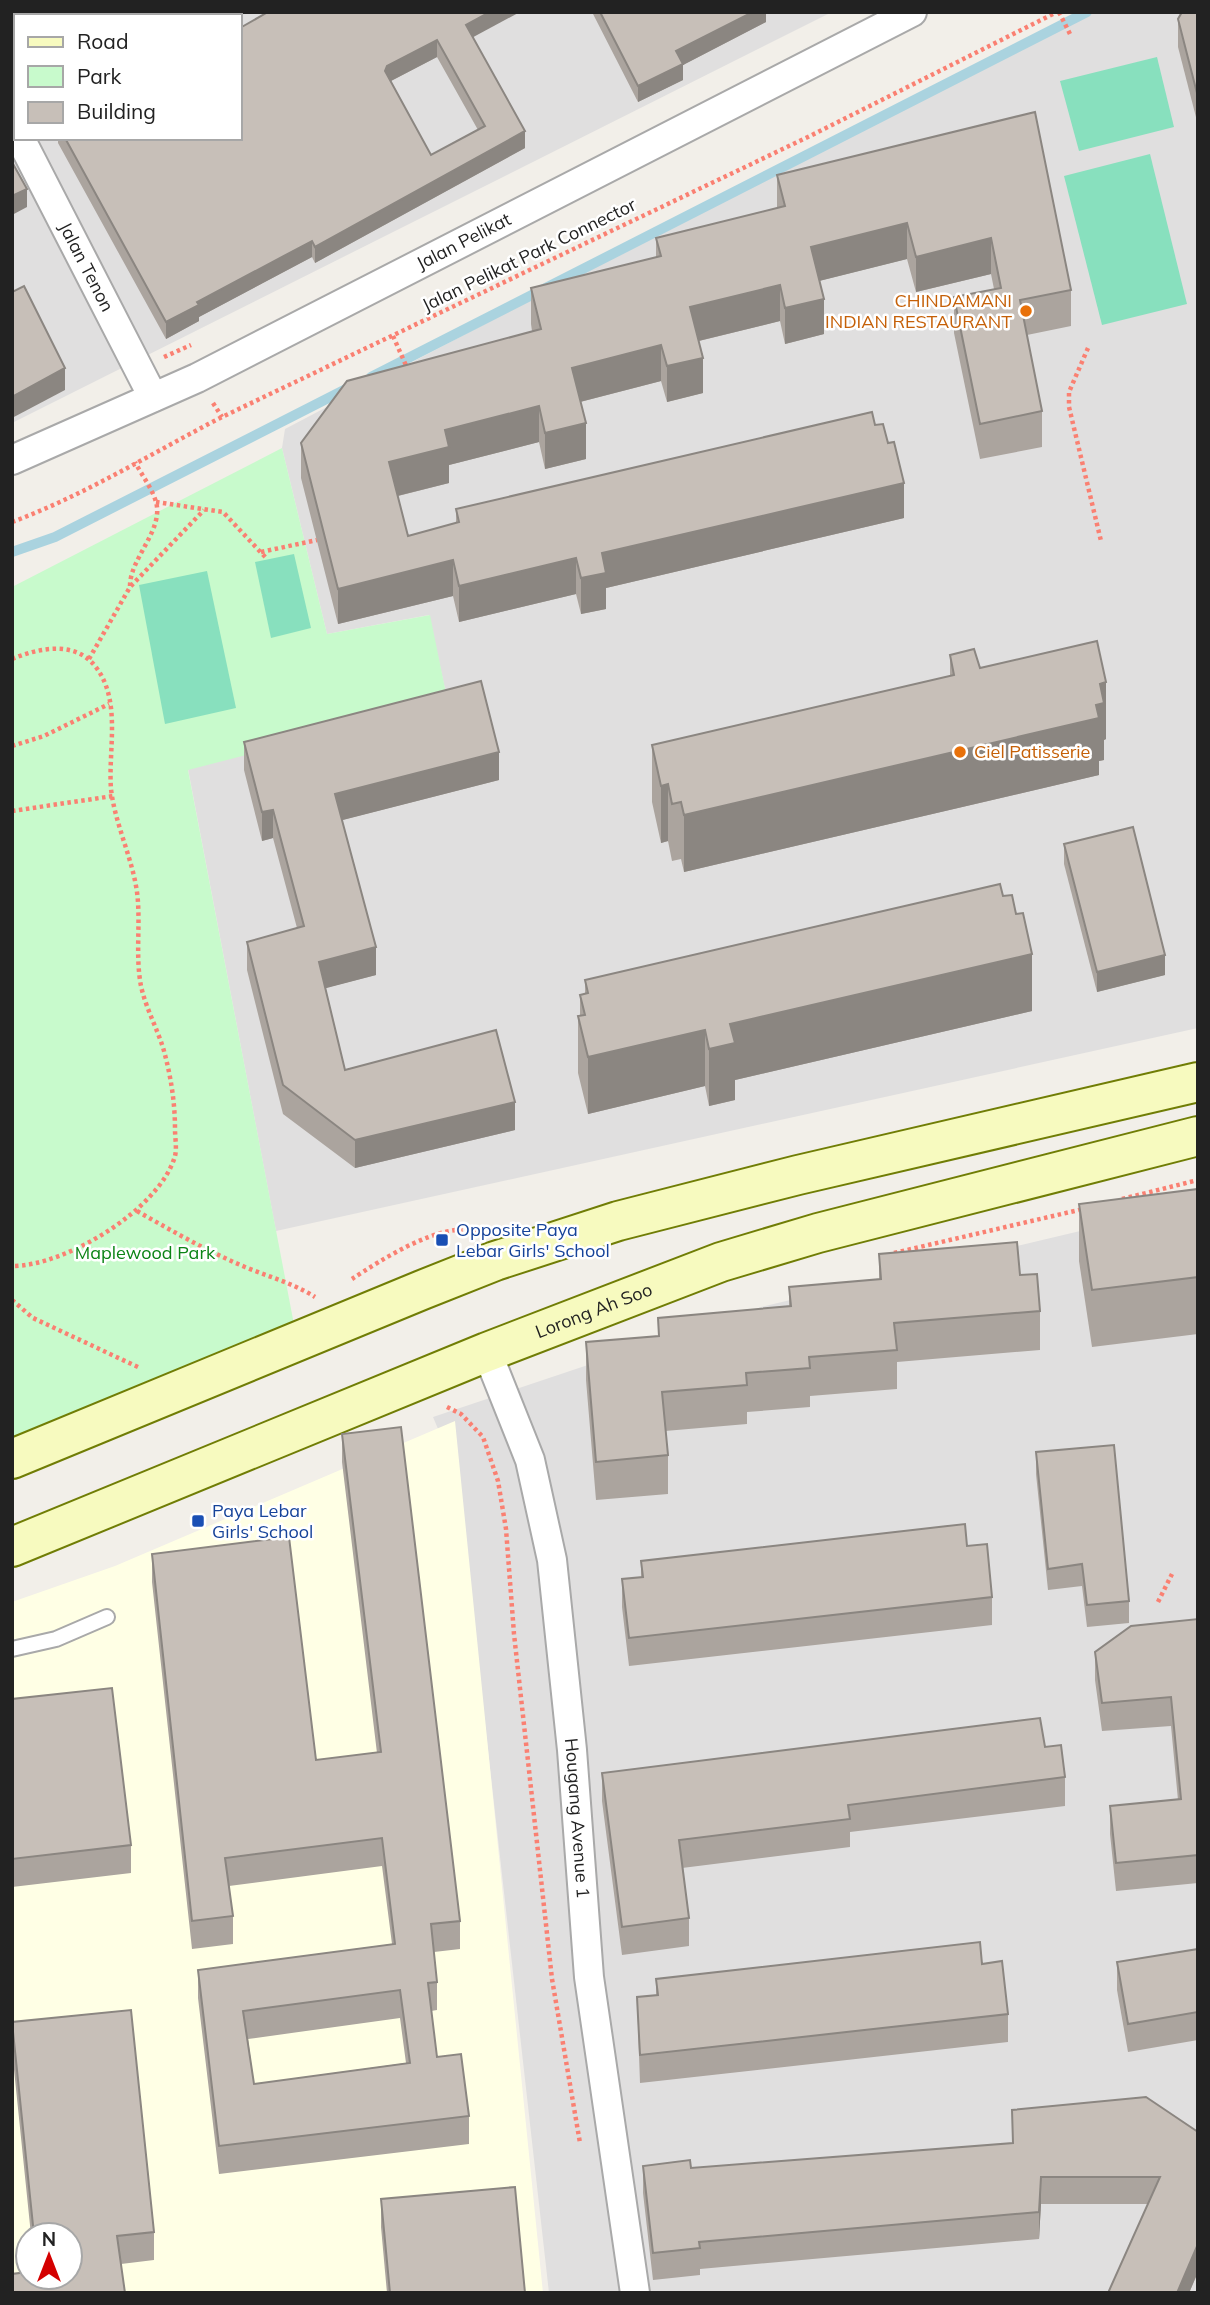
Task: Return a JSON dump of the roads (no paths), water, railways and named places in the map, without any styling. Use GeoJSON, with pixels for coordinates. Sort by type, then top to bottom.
{"type":"FeatureCollection","features":[{"type":"Feature","properties":{"kind":"main road"},"geometry":{"type":"LineString","coordinates":[[12,1459],[495,1261],[571,1236],[798,1175],[1198,1082]]}},
{"type":"Feature","properties":{"kind":"main road","name":"Lorong Ah Soo"},"geometry":{"type":"LineString","coordinates":[[12,1547],[487,1352],[721,1262],[818,1233],[1198,1136]]}},
{"type":"Feature","properties":{"kind":"main road"},"geometry":{"type":"LineString","coordinates":[[798,1175],[832,1178],[847,1189],[845,1212],[818,1233]]}},
{"type":"Feature","properties":{"kind":"street","name":"Jalan Pelikat"},"geometry":{"type":"LineString","coordinates":[[12,460],[197,378],[912,12]]}},
{"type":"Feature","properties":{"kind":"street","name":"Jalan Tenon"},"geometry":{"type":"LineString","coordinates":[[21,140],[153,397]]}},
{"type":"Feature","properties":{"kind":"street","name":"Hougang Avenue 1"},"geometry":{"type":"LineString","coordinates":[[487,1352],[530,1460],[552,1560],[572,1750],[589,1977],[635,2293]]}},
{"type":"Feature","properties":{"kind":"lane"},"geometry":{"type":"LineString","coordinates":[[12,1650],[56,1639],[107,1616]]}},
{"type":"Feature","properties":{"kind":"waterway"},"geometry":{"type":"LineString","coordinates":[[371,377],[1087,12]]}},
{"type":"Feature","properties":{"kind":"waterway"},"geometry":{"type":"LineString","coordinates":[[12,552],[55,537],[348,388]]}},
{"type":"Feature","properties":{"kind":"place","name":"CHINDAMANI INDIAN RESTAURANT"},"geometry":{"type":"Point","coordinates":[1026,311]}},
{"type":"Feature","properties":{"kind":"place","name":"Ciel Patisserie"},"geometry":{"type":"Point","coordinates":[960,752]}},
{"type":"Feature","properties":{"kind":"place","name":"Opposite Paya Lebar Girls' School"},"geometry":{"type":"Point","coordinates":[442,1240]}},
{"type":"Feature","properties":{"kind":"place","name":"Paya Lebar Girls' School"},"geometry":{"type":"Point","coordinates":[198,1521]}},
{"type":"Feature","properties":{"kind":"park label","name":"Maplewood Park"},"geometry":{"type":"Point","coordinates":[145,1253]}}]}
